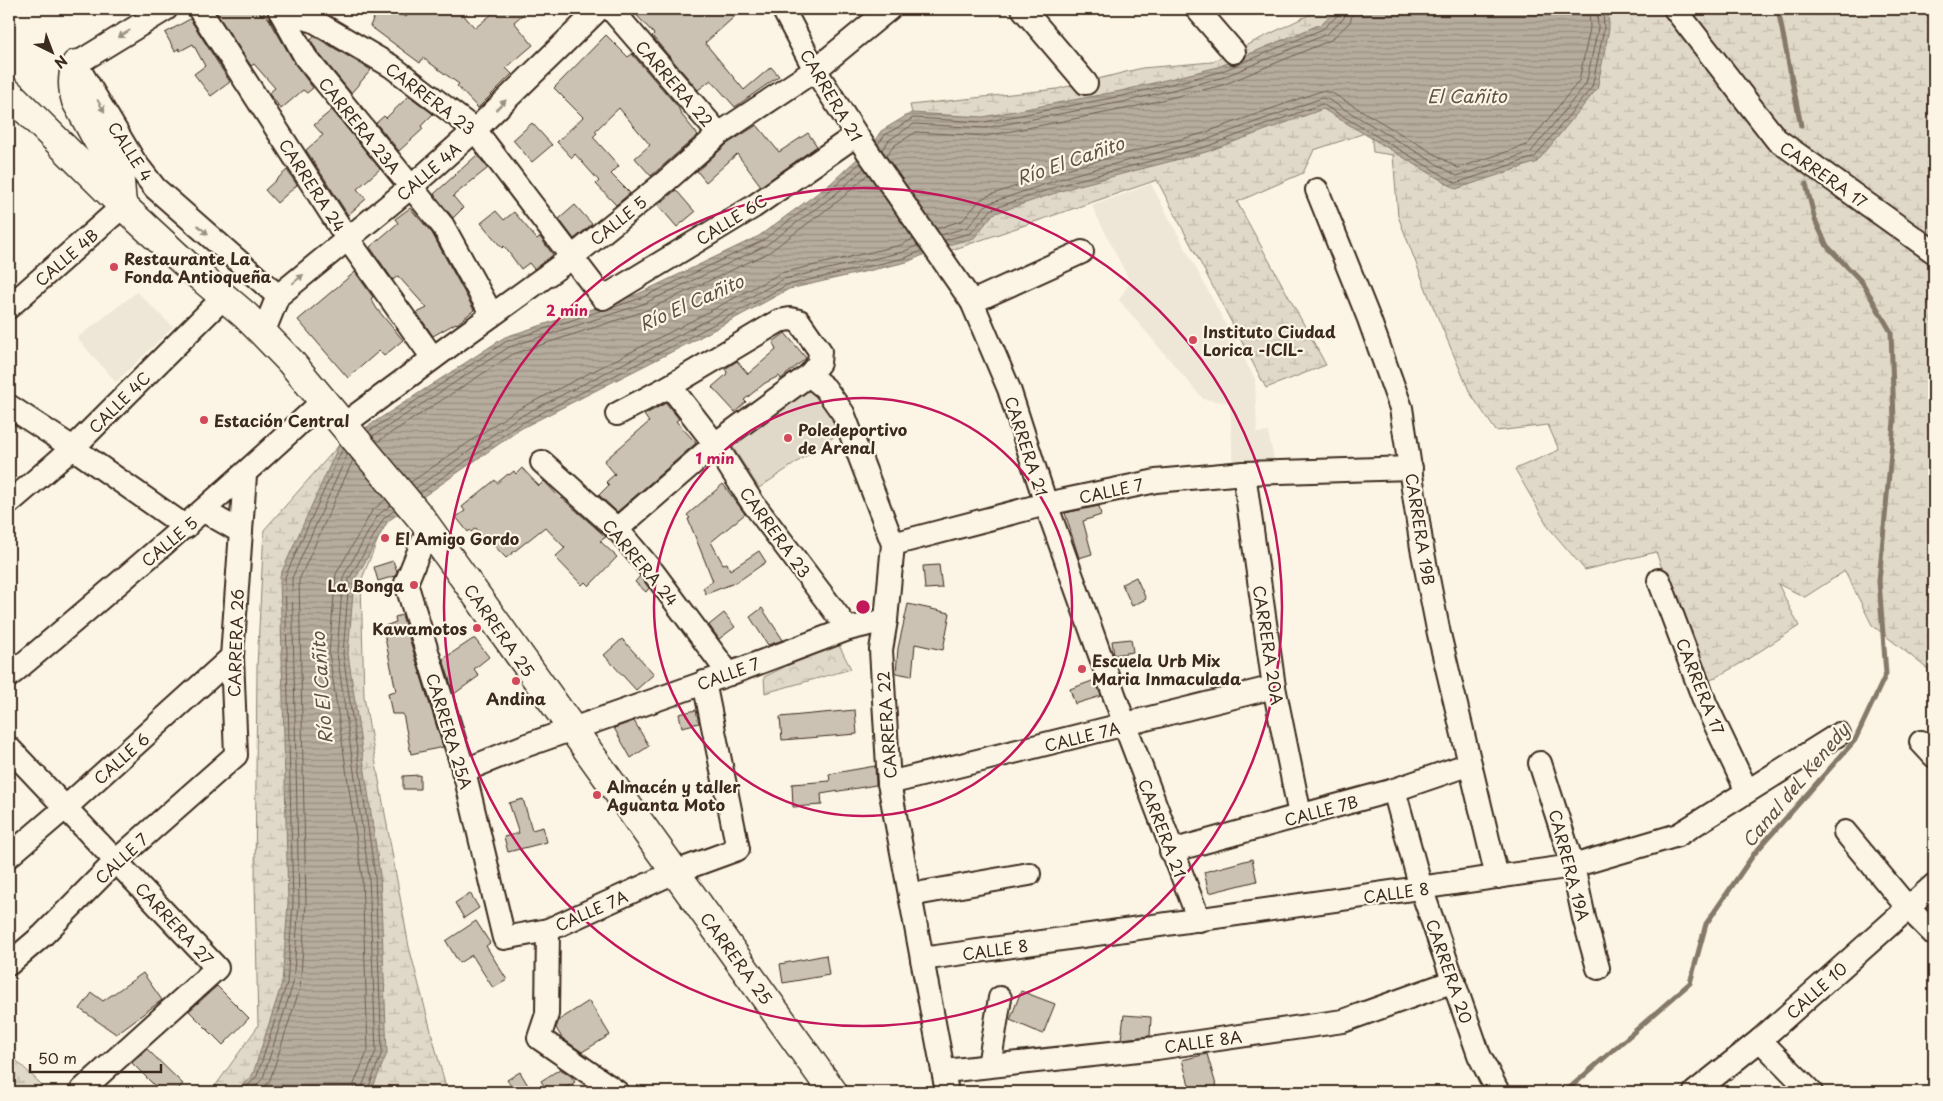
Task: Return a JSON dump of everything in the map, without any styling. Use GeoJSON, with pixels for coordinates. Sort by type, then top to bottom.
{"type":"FeatureCollection","features":[{"type":"Feature","properties":{"kind":"main road"},"geometry":{"type":"LineString","coordinates":[[76,64],[72,79],[72,89],[76,101],[120,181],[123,206]]}},
{"type":"Feature","properties":{"kind":"main road","name":"CARRERA 25"},"geometry":{"type":"LineString","coordinates":[[14,106],[263,333],[324,401],[424,524],[833,1092]]}},
{"type":"Feature","properties":{"kind":"street"},"geometry":{"type":"LineString","coordinates":[[76,64],[166,9]]}},
{"type":"Feature","properties":{"kind":"street","name":"CARRERA 24"},"geometry":{"type":"LineString","coordinates":[[199,9],[347,238],[433,358]]}},
{"type":"Feature","properties":{"kind":"street","name":"CALLE 4A"},"geometry":{"type":"LineString","coordinates":[[263,333],[278,296],[411,187],[475,130],[599,9]]}},
{"type":"Feature","properties":{"kind":"street","name":"CARRERA 22"},"geometry":{"type":"LineString","coordinates":[[611,9],[719,134]]}},
{"type":"Feature","properties":{"kind":"street","name":"CARRERA 21"},"geometry":{"type":"LineString","coordinates":[[783,9],[815,70],[857,137],[945,266],[972,302],[1008,389],[1046,504],[1125,725],[1171,851],[1199,920]]}},
{"type":"Feature","properties":{"kind":"street","name":"CALLE 5"},"geometry":{"type":"LineString","coordinates":[[347,430],[433,358],[571,258],[666,181],[719,134],[815,70],[889,9]]}},
{"type":"Feature","properties":{"kind":"street"},"geometry":{"type":"LineString","coordinates":[[1023,9],[1086,83]]}},
{"type":"Feature","properties":{"kind":"street"},"geometry":{"type":"LineString","coordinates":[[1196,9],[1234,52]]}},
{"type":"Feature","properties":{"kind":"street","name":"CARRERA 17"},"geometry":{"type":"LineString","coordinates":[[1675,9],[1776,139],[1934,252]]}},
{"type":"Feature","properties":{"kind":"street","name":"CARRERA 23"},"geometry":{"type":"LineString","coordinates":[[279,10],[314,22],[391,66],[475,130],[603,298]]}},
{"type":"Feature","properties":{"kind":"street","name":"CARRERA 23A"},"geometry":{"type":"LineString","coordinates":[[279,10],[306,58],[444,226],[492,315]]}},
{"type":"Feature","properties":{"kind":"street","name":"CALLE 4"},"geometry":{"type":"LineString","coordinates":[[76,64],[134,161],[155,188],[278,296]]}},
{"type":"Feature","properties":{"kind":"street","name":"CALLE 6C"},"geometry":{"type":"LineString","coordinates":[[603,298],[753,207],[857,137]]}},
{"type":"Feature","properties":{"kind":"street","name":"CARRERA 19B"},"geometry":{"type":"LineString","coordinates":[[1317,190],[1369,319],[1401,408],[1422,548],[1439,634],[1497,877]]}},
{"type":"Feature","properties":{"kind":"street","name":"CALLE 4B"},"geometry":{"type":"LineString","coordinates":[[9,307],[123,206]]}},
{"type":"Feature","properties":{"kind":"street"},"geometry":{"type":"LineString","coordinates":[[972,302],[1082,252]]}},
{"type":"Feature","properties":{"kind":"street","name":"CALLE 4C"},"geometry":{"type":"LineString","coordinates":[[9,503],[73,448],[224,297]]}},
{"type":"Feature","properties":{"kind":"street"},"geometry":{"type":"LineString","coordinates":[[617,414],[670,386],[779,322],[790,319],[799,321],[820,350],[819,363],[809,375],[715,444],[617,529]]}},
{"type":"Feature","properties":{"kind":"street","name":"CARRERA 22"},"geometry":{"type":"LineString","coordinates":[[809,375],[826,388],[843,413],[893,544],[882,650],[889,783],[946,1082]]}},
{"type":"Feature","properties":{"kind":"street","name":"CARRERA 23"},"geometry":{"type":"LineString","coordinates":[[670,386],[715,444],[752,502],[848,629]]}},
{"type":"Feature","properties":{"kind":"street","name":"CALLE 5"},"geometry":{"type":"LineString","coordinates":[[9,676],[186,527],[324,401]]}},
{"type":"Feature","properties":{"kind":"street"},"geometry":{"type":"LineString","coordinates":[[9,406],[186,527]]}},
{"type":"Feature","properties":{"kind":"street","name":"CARRERA 24"},"geometry":{"type":"LineString","coordinates":[[542,462],[617,529],[653,572],[729,674]]}},
{"type":"Feature","properties":{"kind":"street","name":"CALLE 7"},"geometry":{"type":"LineString","coordinates":[[893,544],[1046,504],[1156,481],[1244,473],[1411,468]]}},
{"type":"Feature","properties":{"kind":"street","name":"CARRERA 20A"},"geometry":{"type":"LineString","coordinates":[[1244,473],[1274,687],[1300,815]]}},
{"type":"Feature","properties":{"kind":"street","name":"CARRERA 26"},"geometry":{"type":"LineString","coordinates":[[236,755],[232,657],[245,475]]}},
{"type":"Feature","properties":{"kind":"street"},"geometry":{"type":"LineString","coordinates":[[204,511],[241,532]]}},
{"type":"Feature","properties":{"kind":"street","name":"CARRERA 25A"},"geometry":{"type":"LineString","coordinates":[[424,524],[406,583],[463,771],[504,938]]}},
{"type":"Feature","properties":{"kind":"street","name":"CARRERA 17"},"geometry":{"type":"LineString","coordinates":[[1659,580],[1706,705],[1747,791]]}},
{"type":"Feature","properties":{"kind":"street","name":"CALLE 7"},"geometry":{"type":"LineString","coordinates":[[463,771],[848,629],[886,620]]}},
{"type":"Feature","properties":{"kind":"street","name":"CALLE 6"},"geometry":{"type":"LineString","coordinates":[[9,856],[232,657]]}},
{"type":"Feature","properties":{"kind":"street","name":"CALLE 7A"},"geometry":{"type":"LineString","coordinates":[[504,938],[548,930],[675,872],[738,849],[704,682]]}},
{"type":"Feature","properties":{"kind":"street","name":"CALLE 7A"},"geometry":{"type":"LineString","coordinates":[[889,783],[1274,687]]}},
{"type":"Feature","properties":{"kind":"street","name":"CALLE 8"},"geometry":{"type":"LineString","coordinates":[[922,959],[1573,866],[1678,835],[1839,734]]}},
{"type":"Feature","properties":{"kind":"street","name":"CARRERA 27"},"geometry":{"type":"LineString","coordinates":[[9,748],[117,860],[217,968],[82,1090]]}},
{"type":"Feature","properties":{"kind":"street","name":"CALLE 7"},"geometry":{"type":"LineString","coordinates":[[9,964],[43,935],[117,860],[236,755]]}},
{"type":"Feature","properties":{"kind":"street","name":"CARRERA 19A"},"geometry":{"type":"LineString","coordinates":[[1540,763],[1573,866],[1584,918],[1598,968]]}},
{"type":"Feature","properties":{"kind":"street","name":"CALLE 7B"},"geometry":{"type":"LineString","coordinates":[[1171,851],[1394,790],[1470,764]]}},
{"type":"Feature","properties":{"kind":"street","name":"CARRERA 20"},"geometry":{"type":"LineString","coordinates":[[1394,790],[1421,888],[1479,1054],[1498,1092]]}},
{"type":"Feature","properties":{"kind":"street"},"geometry":{"type":"LineString","coordinates":[[1845,832],[1908,908],[1934,934]]}},
{"type":"Feature","properties":{"kind":"street"},"geometry":{"type":"LineString","coordinates":[[910,895],[1029,874]]}},
{"type":"Feature","properties":{"kind":"street","name":"CALLE 10"},"geometry":{"type":"LineString","coordinates":[[1695,1092],[1760,1040],[1934,885]]}},
{"type":"Feature","properties":{"kind":"street"},"geometry":{"type":"LineString","coordinates":[[548,930],[547,1014],[539,1038],[614,1092]]}},
{"type":"Feature","properties":{"kind":"street","name":"CALLE 8A"},"geometry":{"type":"LineString","coordinates":[[946,1082],[988,1066],[1157,1048],[1343,1021],[1454,981]]}},
{"type":"Feature","properties":{"kind":"street"},"geometry":{"type":"LineString","coordinates":[[988,1066],[1000,998]]}},
{"type":"Feature","properties":{"kind":"street"},"geometry":{"type":"LineString","coordinates":[[1760,1040],[1811,1092]]}},
{"type":"Feature","properties":{"kind":"shaded area","name":"Instituto Ciudad Lorica -ICIL-"},"geometry":{"type":"Polygon","coordinates":[[[1151,184],[1255,379],[1257,433],[1268,432],[1275,463],[1233,467],[1230,403],[1203,399],[1119,300],[1130,282],[1092,206],[1151,184]]]}},
{"type":"Feature","properties":{"kind":"shaded area"},"geometry":{"type":"Polygon","coordinates":[[[137,292],[173,327],[116,382],[77,338],[137,292]]]}},
{"type":"Feature","properties":{"kind":"green space"},"geometry":{"type":"Polygon","coordinates":[[[1321,9],[1934,9],[1934,674],[1872,625],[1845,571],[1805,597],[1778,584],[1799,626],[1743,662],[1704,684],[1656,552],[1585,570],[1549,528],[1515,469],[1559,450],[1548,425],[1496,431],[1470,393],[1429,297],[1398,216],[1393,155],[1373,152],[1371,131],[1314,150],[1303,173],[1237,202],[1326,365],[1266,388],[1157,180],[946,252],[910,105],[1057,89],[1142,68],[1212,62],[1321,9]]]}},
{"type":"Feature","properties":{"kind":"green space","name":"Poledeportivo de Arenal"},"geometry":{"type":"Polygon","coordinates":[[[813,387],[844,430],[759,488],[732,446],[813,387]]]}},
{"type":"Feature","properties":{"kind":"green space"},"geometry":{"type":"Polygon","coordinates":[[[339,445],[389,512],[361,581],[364,697],[409,947],[447,1092],[211,1092],[258,1026],[255,881],[257,667],[264,530],[339,445]]]}},
{"type":"Feature","properties":{"kind":"green space"},"geometry":{"type":"Polygon","coordinates":[[[837,641],[851,669],[765,693],[764,677],[837,641]]]}},
{"type":"Feature","properties":{"kind":"green space"},"geometry":{"type":"Polygon","coordinates":[[[17,1061],[41,1084],[36,1092],[9,1092],[9,1070],[17,1061]]]}},
{"type":"Feature","properties":{"kind":"water","name":"El Cañito"},"geometry":{"type":"Polygon","coordinates":[[[1337,9],[1608,9],[1609,29],[1597,89],[1537,162],[1456,189],[1323,109],[1206,152],[1076,186],[993,214],[974,238],[944,246],[907,262],[789,289],[691,342],[522,428],[388,521],[354,581],[348,654],[380,875],[387,1053],[371,1092],[236,1092],[253,1074],[282,983],[288,903],[280,576],[339,445],[505,337],[638,294],[759,236],[830,184],[871,146],[881,131],[911,113],[983,117],[1121,91],[1218,67],[1321,24],[1337,9]]]}},
{"type":"Feature","properties":{"kind":"building"},"geometry":{"type":"Polygon","coordinates":[[[214,9],[256,9],[262,15],[264,13],[295,64],[313,88],[307,93],[303,90],[281,109],[269,93],[275,88],[254,64],[251,66],[214,9]]]}},
{"type":"Feature","properties":{"kind":"building"},"geometry":{"type":"Polygon","coordinates":[[[378,9],[390,9],[406,17],[413,9],[458,9],[475,28],[498,9],[529,9],[514,22],[533,45],[506,68],[512,74],[478,108],[457,86],[459,84],[423,58],[420,63],[370,26],[378,9]]]}},
{"type":"Feature","properties":{"kind":"building"},"geometry":{"type":"Polygon","coordinates":[[[631,9],[743,9],[705,43],[744,90],[771,67],[779,76],[735,107],[711,80],[698,90],[652,36],[654,34],[631,9]]]}},
{"type":"Feature","properties":{"kind":"building"},"geometry":{"type":"Polygon","coordinates":[[[190,19],[230,82],[211,96],[194,74],[205,66],[193,44],[180,51],[179,48],[175,51],[165,33],[190,19]]]}},
{"type":"Feature","properties":{"kind":"building"},"geometry":{"type":"Polygon","coordinates":[[[606,35],[628,57],[632,54],[678,107],[681,114],[698,135],[651,176],[635,158],[650,145],[619,108],[595,131],[597,133],[593,137],[619,166],[611,174],[630,193],[616,205],[596,184],[599,181],[575,154],[572,158],[557,142],[583,117],[554,88],[606,35]]]}},
{"type":"Feature","properties":{"kind":"building"},"geometry":{"type":"Polygon","coordinates":[[[314,36],[371,70],[351,93],[317,51],[311,40],[314,36]]]}},
{"type":"Feature","properties":{"kind":"building"},"geometry":{"type":"Polygon","coordinates":[[[409,96],[433,114],[421,126],[423,129],[399,151],[376,123],[384,116],[386,118],[409,96]]]}},
{"type":"Feature","properties":{"kind":"building"},"geometry":{"type":"Polygon","coordinates":[[[332,110],[380,169],[357,189],[366,199],[348,215],[306,150],[323,135],[314,125],[332,110]]]}},
{"type":"Feature","properties":{"kind":"building"},"geometry":{"type":"Polygon","coordinates":[[[532,123],[552,145],[532,162],[513,140],[532,123]]]}},
{"type":"Feature","properties":{"kind":"building"},"geometry":{"type":"Polygon","coordinates":[[[757,125],[779,152],[808,133],[817,146],[761,186],[737,154],[706,182],[697,171],[727,144],[757,125]]]}},
{"type":"Feature","properties":{"kind":"building"},"geometry":{"type":"Polygon","coordinates":[[[477,155],[488,168],[453,196],[463,208],[453,218],[434,194],[477,155]]]}},
{"type":"Feature","properties":{"kind":"building"},"geometry":{"type":"Polygon","coordinates":[[[287,170],[297,185],[277,203],[265,190],[287,170]]]}},
{"type":"Feature","properties":{"kind":"building"},"geometry":{"type":"Polygon","coordinates":[[[676,190],[695,212],[677,227],[658,205],[676,190]]]}},
{"type":"Feature","properties":{"kind":"building"},"geometry":{"type":"Polygon","coordinates":[[[575,205],[592,224],[574,239],[559,219],[575,205]]]}},
{"type":"Feature","properties":{"kind":"building"},"geometry":{"type":"Polygon","coordinates":[[[410,208],[432,233],[474,310],[457,324],[433,336],[417,313],[427,308],[398,276],[393,280],[370,247],[398,223],[395,219],[410,208]]]}},
{"type":"Feature","properties":{"kind":"building"},"geometry":{"type":"Polygon","coordinates":[[[496,211],[504,220],[514,212],[537,239],[540,237],[553,255],[534,269],[529,263],[521,269],[504,246],[502,248],[481,223],[496,211]]]}},
{"type":"Feature","properties":{"kind":"building"},"geometry":{"type":"Polygon","coordinates":[[[355,272],[373,297],[371,299],[377,309],[403,340],[384,356],[379,351],[348,378],[298,320],[355,272]]]}},
{"type":"Feature","properties":{"kind":"building"},"geometry":{"type":"Polygon","coordinates":[[[785,333],[806,358],[781,379],[779,376],[765,383],[744,400],[746,402],[735,412],[712,387],[726,375],[725,369],[737,361],[748,374],[776,350],[773,342],[785,333]]]}},
{"type":"Feature","properties":{"kind":"building"},"geometry":{"type":"Polygon","coordinates":[[[666,403],[679,419],[676,421],[696,443],[617,512],[599,495],[609,485],[606,482],[615,474],[604,461],[649,422],[644,415],[666,403]]]}},
{"type":"Feature","properties":{"kind":"building"},"geometry":{"type":"Polygon","coordinates":[[[522,468],[539,486],[544,481],[561,499],[606,537],[600,541],[617,557],[589,586],[585,582],[582,585],[555,557],[565,548],[545,527],[506,558],[476,528],[468,532],[456,517],[465,511],[462,507],[495,480],[497,483],[514,471],[516,474],[522,468]]]}},
{"type":"Feature","properties":{"kind":"building"},"geometry":{"type":"Polygon","coordinates":[[[723,484],[745,514],[711,542],[723,564],[727,563],[730,570],[759,551],[766,562],[737,582],[706,594],[703,588],[713,581],[688,519],[690,518],[687,515],[723,484]]]}},
{"type":"Feature","properties":{"kind":"building"},"geometry":{"type":"Polygon","coordinates":[[[1099,506],[1101,515],[1083,521],[1092,554],[1079,558],[1065,513],[1099,506]]]}},
{"type":"Feature","properties":{"kind":"building"},"geometry":{"type":"Polygon","coordinates":[[[393,561],[397,571],[395,576],[378,581],[374,567],[393,561]]]}},
{"type":"Feature","properties":{"kind":"building"},"geometry":{"type":"Polygon","coordinates":[[[939,565],[942,588],[925,589],[923,566],[939,565]]]}},
{"type":"Feature","properties":{"kind":"building"},"geometry":{"type":"Polygon","coordinates":[[[640,576],[649,588],[646,592],[635,582],[640,576]]]}},
{"type":"Feature","properties":{"kind":"building"},"geometry":{"type":"Polygon","coordinates":[[[1136,577],[1146,599],[1132,606],[1122,584],[1136,577]]]}},
{"type":"Feature","properties":{"kind":"building"},"geometry":{"type":"Polygon","coordinates":[[[908,604],[950,613],[943,650],[915,644],[912,676],[896,673],[898,648],[908,604]]]}},
{"type":"Feature","properties":{"kind":"building"},"geometry":{"type":"Polygon","coordinates":[[[762,608],[783,640],[768,645],[750,617],[762,608]]]}},
{"type":"Feature","properties":{"kind":"building"},"geometry":{"type":"Polygon","coordinates":[[[724,613],[735,627],[719,639],[709,625],[724,613]]]}},
{"type":"Feature","properties":{"kind":"building"},"geometry":{"type":"Polygon","coordinates":[[[402,615],[443,747],[411,754],[403,714],[392,714],[388,693],[396,691],[384,633],[387,632],[385,626],[396,622],[395,617],[402,615]]]}},
{"type":"Feature","properties":{"kind":"building"},"geometry":{"type":"Polygon","coordinates":[[[473,639],[489,657],[474,669],[479,676],[454,694],[443,659],[473,639]]]}},
{"type":"Feature","properties":{"kind":"building"},"geometry":{"type":"Polygon","coordinates":[[[622,639],[654,674],[636,690],[604,655],[622,639]]]}},
{"type":"Feature","properties":{"kind":"building"},"geometry":{"type":"Polygon","coordinates":[[[1131,639],[1133,652],[1114,655],[1112,641],[1131,639]]]}},
{"type":"Feature","properties":{"kind":"building"},"geometry":{"type":"Polygon","coordinates":[[[1095,680],[1101,696],[1075,704],[1070,689],[1095,680]]]}},
{"type":"Feature","properties":{"kind":"building"},"geometry":{"type":"Polygon","coordinates":[[[696,710],[699,723],[682,727],[679,714],[696,710]]]}},
{"type":"Feature","properties":{"kind":"building"},"geometry":{"type":"Polygon","coordinates":[[[855,710],[857,734],[782,740],[780,717],[855,710]]]}},
{"type":"Feature","properties":{"kind":"building"},"geometry":{"type":"Polygon","coordinates":[[[634,721],[649,746],[631,758],[614,728],[634,721]]]}},
{"type":"Feature","properties":{"kind":"building"},"geometry":{"type":"Polygon","coordinates":[[[875,766],[876,785],[821,794],[822,805],[793,807],[792,784],[830,781],[829,774],[875,766]]]}},
{"type":"Feature","properties":{"kind":"building"},"geometry":{"type":"Polygon","coordinates":[[[420,775],[420,789],[403,789],[403,776],[420,775]]]}},
{"type":"Feature","properties":{"kind":"building"},"geometry":{"type":"Polygon","coordinates":[[[523,799],[532,830],[543,827],[547,842],[508,852],[504,837],[519,833],[509,803],[523,799]]]}},
{"type":"Feature","properties":{"kind":"building"},"geometry":{"type":"Polygon","coordinates":[[[1252,859],[1257,881],[1209,893],[1204,872],[1252,859]]]}},
{"type":"Feature","properties":{"kind":"building"},"geometry":{"type":"Polygon","coordinates":[[[470,893],[479,908],[464,918],[455,903],[470,893]]]}},
{"type":"Feature","properties":{"kind":"building"},"geometry":{"type":"Polygon","coordinates":[[[476,921],[490,943],[486,946],[507,980],[493,988],[472,955],[459,963],[446,941],[476,921]]]}},
{"type":"Feature","properties":{"kind":"building"},"geometry":{"type":"Polygon","coordinates":[[[826,955],[829,975],[783,983],[780,964],[826,955]]]}},
{"type":"Feature","properties":{"kind":"building"},"geometry":{"type":"Polygon","coordinates":[[[143,973],[162,1000],[116,1034],[80,1009],[92,993],[103,1001],[143,973]]]}},
{"type":"Feature","properties":{"kind":"building"},"geometry":{"type":"Polygon","coordinates":[[[217,986],[249,1018],[223,1045],[189,1011],[217,986]]]}},
{"type":"Feature","properties":{"kind":"building"},"geometry":{"type":"Polygon","coordinates":[[[1021,991],[1055,1004],[1043,1034],[1010,1020],[1021,991]]]}},
{"type":"Feature","properties":{"kind":"building"},"geometry":{"type":"Polygon","coordinates":[[[589,1001],[610,1035],[582,1052],[562,1038],[556,1028],[559,1020],[589,1001]]]}},
{"type":"Feature","properties":{"kind":"building"},"geometry":{"type":"Polygon","coordinates":[[[1124,1015],[1151,1017],[1150,1036],[1121,1039],[1124,1015]]]}},
{"type":"Feature","properties":{"kind":"building"},"geometry":{"type":"Polygon","coordinates":[[[147,1049],[183,1084],[175,1092],[161,1092],[132,1063],[147,1049]]]}},
{"type":"Feature","properties":{"kind":"building"},"geometry":{"type":"Polygon","coordinates":[[[1207,1054],[1218,1092],[1191,1092],[1182,1060],[1207,1054]]]}},
{"type":"Feature","properties":{"kind":"building"},"geometry":{"type":"Polygon","coordinates":[[[560,1069],[571,1076],[575,1082],[559,1092],[548,1092],[541,1081],[560,1069]]]}},
{"type":"Feature","properties":{"kind":"building"},"geometry":{"type":"Polygon","coordinates":[[[520,1072],[532,1092],[515,1092],[507,1080],[520,1072]]]}},
{"type":"Feature","properties":{"kind":"waterway","name":"Canal deL Kenedy"},"geometry":{"type":"LineString","coordinates":[[1778,9],[1801,126]]}},
{"type":"Feature","properties":{"kind":"waterway","name":"Canal deL Kenedy"},"geometry":{"type":"LineString","coordinates":[[1565,1092],[1690,983],[1706,924],[1754,854],[1855,740],[1886,674],[1879,581],[1894,421],[1891,332],[1862,282],[1827,246],[1815,220],[1806,184]]}},
{"type":"Feature","properties":{"kind":"place","name":"Restaurante La Fonda Antioqueña"},"geometry":{"type":"Point","coordinates":[114,267]}},
{"type":"Feature","properties":{"kind":"place","name":"Instituto Ciudad Lorica -ICIL-"},"geometry":{"type":"Point","coordinates":[1193,340]}},
{"type":"Feature","properties":{"kind":"place","name":"Estación Central"},"geometry":{"type":"Point","coordinates":[204,420]}},
{"type":"Feature","properties":{"kind":"place","name":"Poledeportivo de Arenal"},"geometry":{"type":"Point","coordinates":[788,438]}},
{"type":"Feature","properties":{"kind":"place","name":"El Amigo Gordo"},"geometry":{"type":"Point","coordinates":[385,538]}},
{"type":"Feature","properties":{"kind":"place","name":"La Bonga"},"geometry":{"type":"Point","coordinates":[414,585]}},
{"type":"Feature","properties":{"kind":"place","name":"Kawamotos"},"geometry":{"type":"Point","coordinates":[477,628]}},
{"type":"Feature","properties":{"kind":"place","name":"Escuela Urb Mix Maria Inmaculada"},"geometry":{"type":"Point","coordinates":[1082,669]}},
{"type":"Feature","properties":{"kind":"place","name":"Andina"},"geometry":{"type":"Point","coordinates":[516,681]}},
{"type":"Feature","properties":{"kind":"place","name":"Almacén y taller Aguanta Moto"},"geometry":{"type":"Point","coordinates":[597,795]}},
{"type":"Feature","properties":{"kind":"water label","name":"Río El Cañito"},"geometry":{"type":"Point","coordinates":[1070,160]}},
{"type":"Feature","properties":{"kind":"water label","name":"Río El Cañito"},"geometry":{"type":"Point","coordinates":[691,302]}},
{"type":"Feature","properties":{"kind":"water label","name":"Río El Cañito"},"geometry":{"type":"Point","coordinates":[321,688]}}]}
